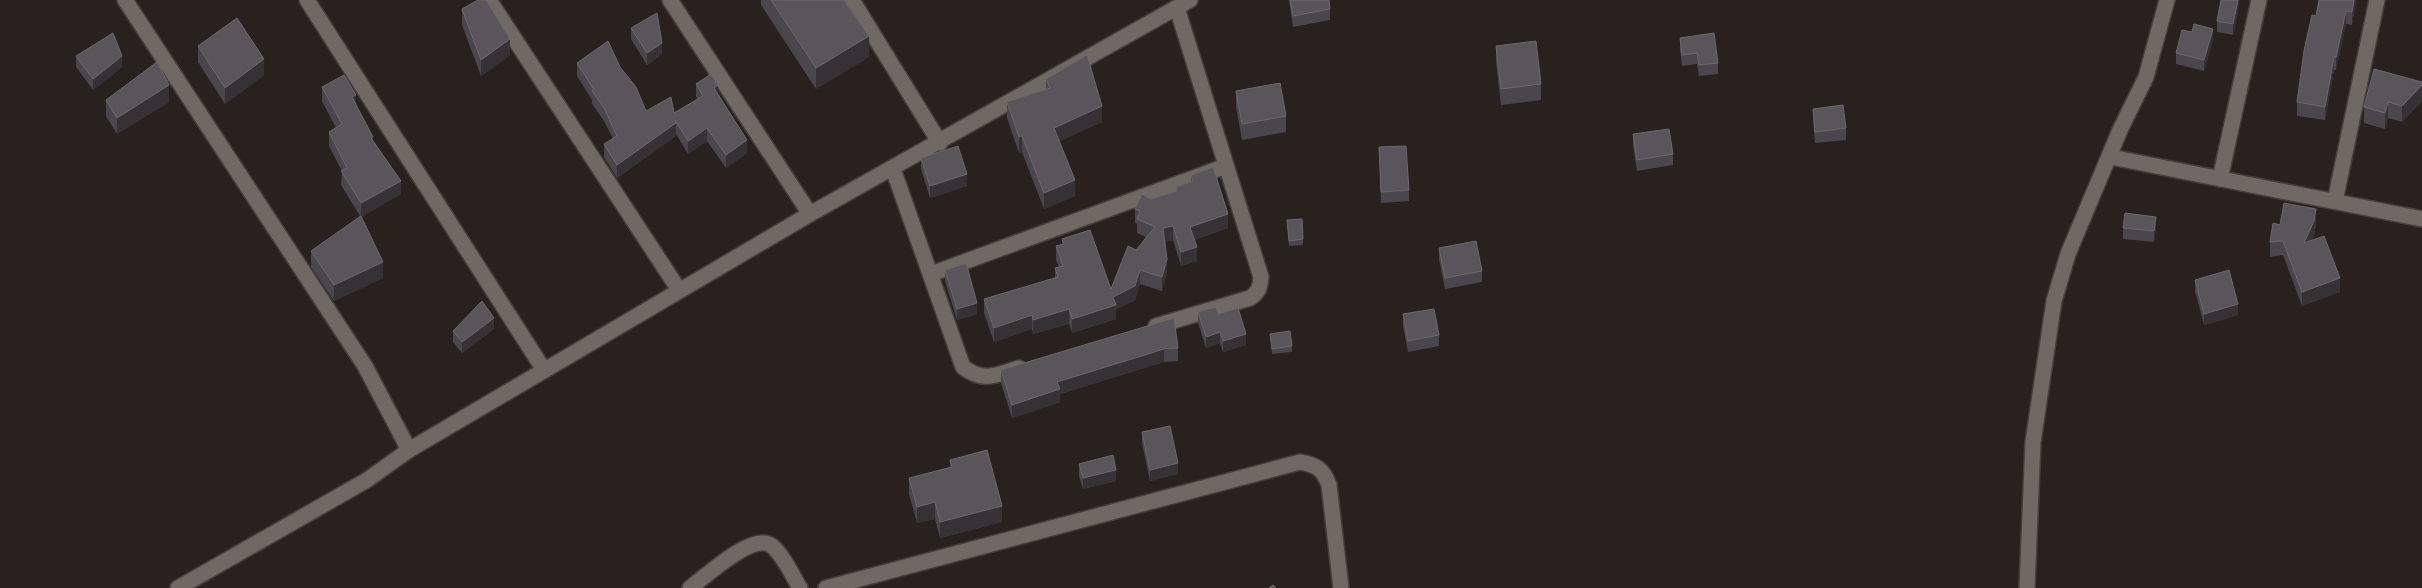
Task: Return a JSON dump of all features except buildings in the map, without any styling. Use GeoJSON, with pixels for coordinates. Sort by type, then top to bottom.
{"type":"FeatureCollection","features":[{"type":"Feature","properties":{"kind":"street"},"geometry":{"type":"LineString","coordinates":[[125,0],[365,366],[409,450]]}},
{"type":"Feature","properties":{"kind":"street"},"geometry":{"type":"LineString","coordinates":[[307,0],[544,370]]}},
{"type":"Feature","properties":{"kind":"street"},"geometry":{"type":"LineString","coordinates":[[489,0],[678,290]]}},
{"type":"Feature","properties":{"kind":"street"},"geometry":{"type":"LineString","coordinates":[[670,0],[810,214]]}},
{"type":"Feature","properties":{"kind":"street"},"geometry":{"type":"LineString","coordinates":[[852,0],[940,143]]}},
{"type":"Feature","properties":{"kind":"street"},"geometry":{"type":"LineString","coordinates":[[178,588],[359,485],[409,450],[678,290],[1190,0]]}},
{"type":"Feature","properties":{"kind":"street"},"geometry":{"type":"LineString","coordinates":[[2027,588],[2033,442],[2054,301],[2068,254],[2111,157],[2120,130],[2146,77],[2167,0]]}},
{"type":"Feature","properties":{"kind":"street"},"geometry":{"type":"LineString","coordinates":[[2220,179],[2259,0]]}},
{"type":"Feature","properties":{"kind":"street"},"geometry":{"type":"LineString","coordinates":[[2335,201],[2376,0]]}},
{"type":"Feature","properties":{"kind":"street"},"geometry":{"type":"LineString","coordinates":[[1144,329],[1250,298],[1257,293],[1261,276],[1177,8]]}},
{"type":"Feature","properties":{"kind":"street"},"geometry":{"type":"LineString","coordinates":[[2111,157],[2422,219]]}},
{"type":"Feature","properties":{"kind":"street"},"geometry":{"type":"LineString","coordinates":[[931,274],[1226,166]]}},
{"type":"Feature","properties":{"kind":"street"},"geometry":{"type":"LineString","coordinates":[[893,169],[963,367],[974,376],[986,378],[1032,364]]}},
{"type":"Feature","properties":{"kind":"street"},"geometry":{"type":"LineString","coordinates":[[826,588],[1300,462],[1314,464],[1324,471],[1329,485],[1341,588]]}},
{"type":"Feature","properties":{"kind":"street"},"geometry":{"type":"LineString","coordinates":[[690,588],[747,546],[764,542],[771,545],[778,552],[800,588]]}}]}
